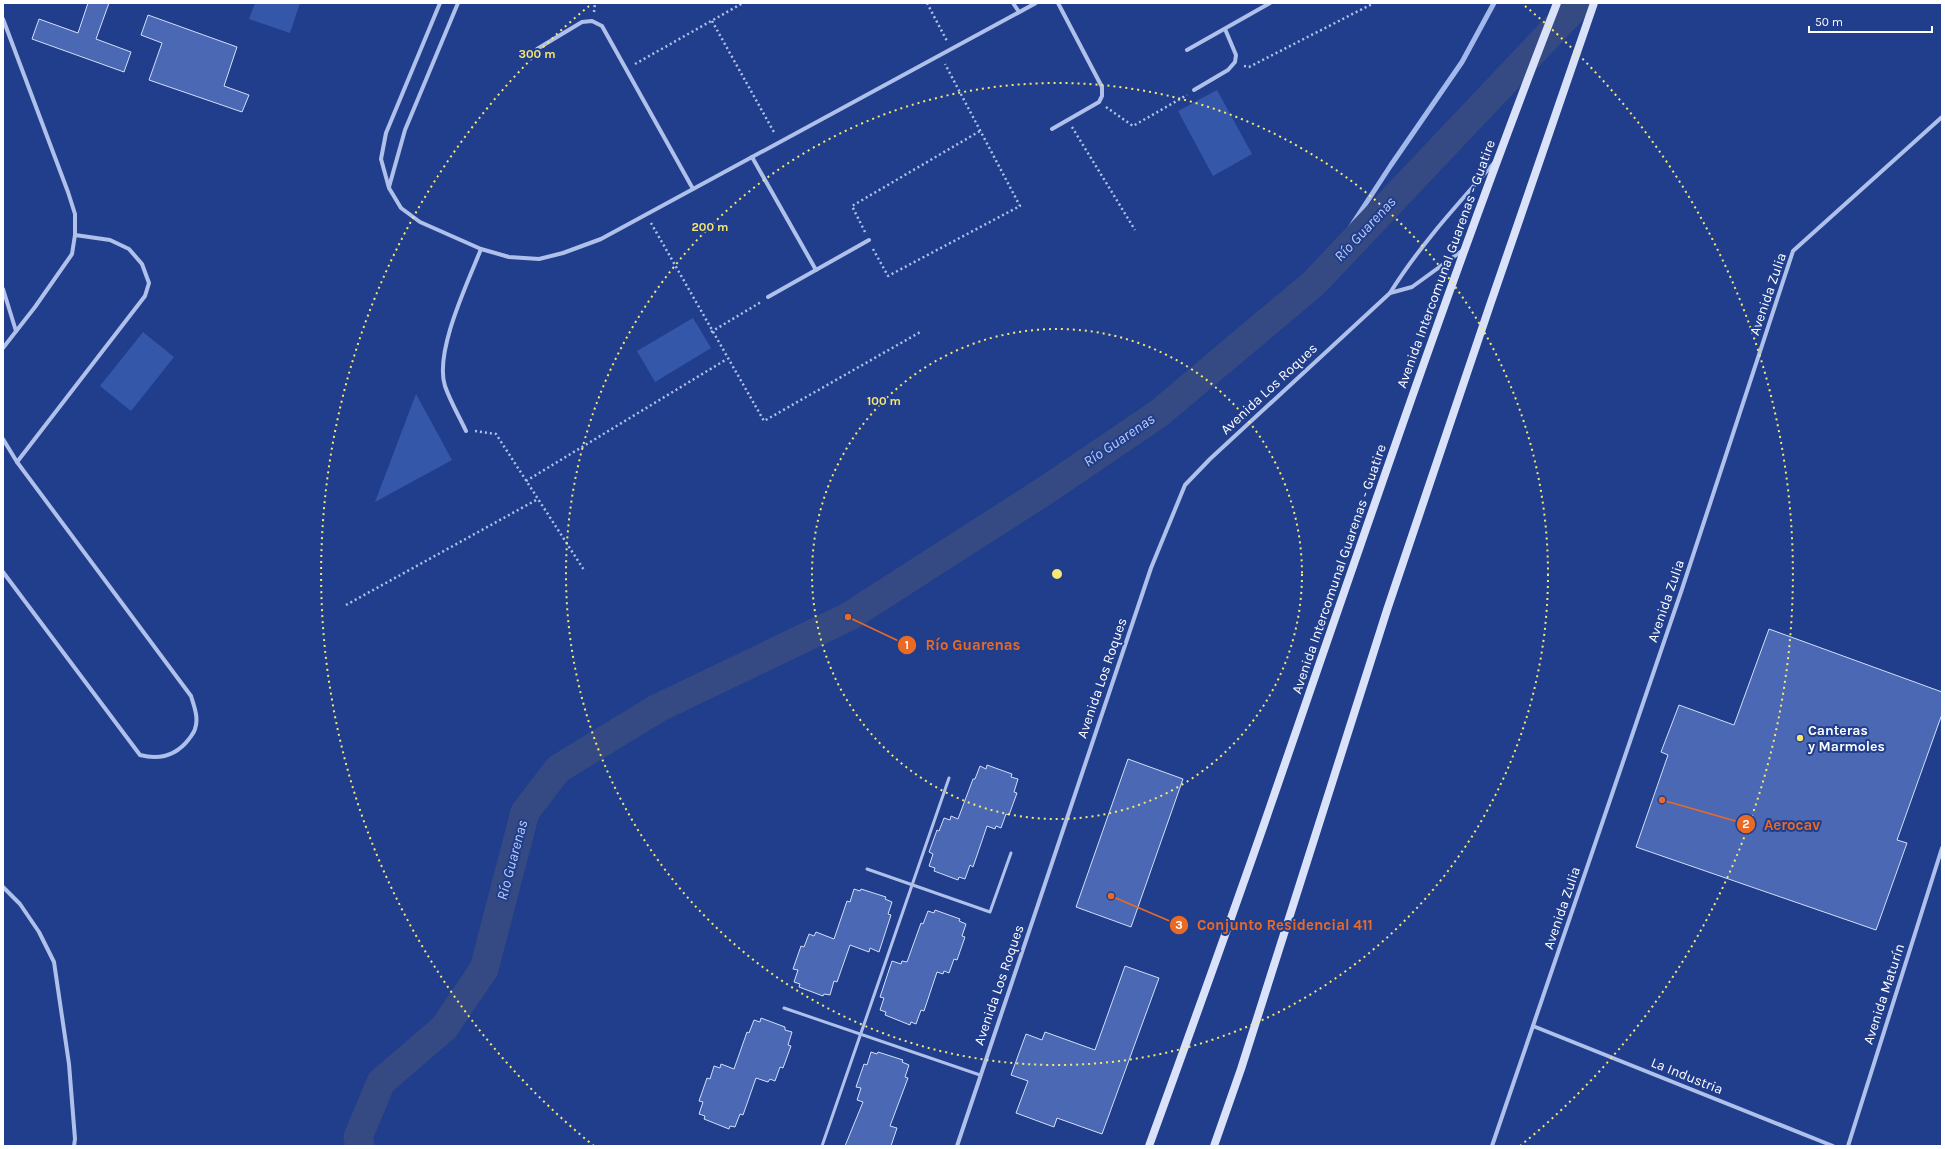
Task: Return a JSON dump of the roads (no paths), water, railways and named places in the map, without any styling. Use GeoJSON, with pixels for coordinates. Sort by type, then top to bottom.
{"type":"FeatureCollection","features":[{"type":"Feature","properties":{"kind":"main road","name":"Avenida Intercomunal Guarenas - Guatire"},"geometry":{"type":"LineString","coordinates":[[1149,1146],[1269,811],[1415,387],[1509,126],[1557,3]]}},
{"type":"Feature","properties":{"kind":"main road"},"geometry":{"type":"LineString","coordinates":[[1214,1146],[1241,1069],[1387,610],[1578,46],[1594,3]]}},
{"type":"Feature","properties":{"kind":"street"},"geometry":{"type":"LineString","coordinates":[[440,3],[386,133],[381,159],[389,188],[401,208],[420,222],[481,249],[509,257],[539,259],[563,253],[601,239],[1036,3]]}},
{"type":"Feature","properties":{"kind":"street"},"geometry":{"type":"LineString","coordinates":[[389,188],[405,130],[458,3]]}},
{"type":"Feature","properties":{"kind":"street"},"geometry":{"type":"LineString","coordinates":[[1013,3],[1019,12]]}},
{"type":"Feature","properties":{"kind":"street"},"geometry":{"type":"LineString","coordinates":[[1052,129],[1099,102],[1102,96],[1102,86],[1058,3]]}},
{"type":"Feature","properties":{"kind":"street"},"geometry":{"type":"LineString","coordinates":[[1187,50],[1270,3]]}},
{"type":"Feature","properties":{"kind":"street"},"geometry":{"type":"LineString","coordinates":[[3,19],[75,214],[75,235],[72,254],[3,348]]}},
{"type":"Feature","properties":{"kind":"street"},"geometry":{"type":"LineString","coordinates":[[537,49],[582,22],[592,21],[602,26],[693,189]]}},
{"type":"Feature","properties":{"kind":"street"},"geometry":{"type":"LineString","coordinates":[[1194,90],[1228,70],[1235,62],[1236,55],[1225,29]]}},
{"type":"Feature","properties":{"kind":"street","name":"Avenida Zulia"},"geometry":{"type":"LineString","coordinates":[[1492,1146],[1682,589],[1793,251],[1942,118]]}},
{"type":"Feature","properties":{"kind":"street"},"geometry":{"type":"LineString","coordinates":[[752,157],[816,270]]}},
{"type":"Feature","properties":{"kind":"street","name":"Avenida Los Roques"},"geometry":{"type":"LineString","coordinates":[[957,1146],[1151,568],[1185,485],[1210,459],[1390,293],[1409,262],[1432,233],[1498,159]]}},
{"type":"Feature","properties":{"kind":"street"},"geometry":{"type":"LineString","coordinates":[[17,462],[145,296],[149,283],[142,264],[129,249],[110,240],[75,235]]}},
{"type":"Feature","properties":{"kind":"street"},"geometry":{"type":"LineString","coordinates":[[768,297],[869,240]]}},
{"type":"Feature","properties":{"kind":"street","name":"Avenida Los Roques"},"geometry":{"type":"LineString","coordinates":[[1390,293],[1412,287],[1466,248]]}},
{"type":"Feature","properties":{"kind":"street"},"geometry":{"type":"LineString","coordinates":[[466,430],[445,386],[442,370],[444,355],[458,307],[481,249]]}},
{"type":"Feature","properties":{"kind":"street"},"geometry":{"type":"LineString","coordinates":[[3,289],[16,331]]}},
{"type":"Feature","properties":{"kind":"street"},"geometry":{"type":"LineString","coordinates":[[3,438],[17,462],[191,696],[196,715],[195,730],[183,748],[166,757],[152,758],[140,755],[3,572]]}},
{"type":"Feature","properties":{"kind":"street","name":"Avenida Maturín"},"geometry":{"type":"LineString","coordinates":[[1848,1146],[1942,848]]}},
{"type":"Feature","properties":{"kind":"street"},"geometry":{"type":"LineString","coordinates":[[3,887],[20,904],[39,932],[54,962],[70,1064],[75,1139],[74,1146]]}},
{"type":"Feature","properties":{"kind":"street","name":"La Industria"},"geometry":{"type":"LineString","coordinates":[[1533,1026],[1833,1146]]}},
{"type":"Feature","properties":{"kind":"lane"},"geometry":{"type":"LineString","coordinates":[[822,1146],[949,778]]}},
{"type":"Feature","properties":{"kind":"lane"},"geometry":{"type":"LineString","coordinates":[[867,869],[990,912],[1011,853]]}},
{"type":"Feature","properties":{"kind":"lane"},"geometry":{"type":"LineString","coordinates":[[784,1008],[980,1075]]}},
{"type":"Feature","properties":{"kind":"waterway"},"geometry":{"type":"LineString","coordinates":[[1314,283],[1391,165],[1462,62],[1494,3]]}},
{"type":"Feature","properties":{"kind":"waterway","name":"Río Guarenas"},"geometry":{"type":"LineString","coordinates":[[360,1146],[358,1137],[381,1082],[444,1028],[484,969],[525,812],[558,769],[658,708],[848,617],[1046,490],[1158,414],[1314,283],[1579,3]]}},
{"type":"Feature","properties":{"kind":"place","name":"Río Guarenas"},"geometry":{"type":"Point","coordinates":[848,617]}},
{"type":"Feature","properties":{"kind":"place","name":"Canteras y Marmoles"},"geometry":{"type":"Point","coordinates":[1800,738]}},
{"type":"Feature","properties":{"kind":"place","name":"Aerocav"},"geometry":{"type":"Point","coordinates":[1662,800]}},
{"type":"Feature","properties":{"kind":"place","name":"Conjunto Residencial 411"},"geometry":{"type":"Point","coordinates":[1111,896]}}]}
